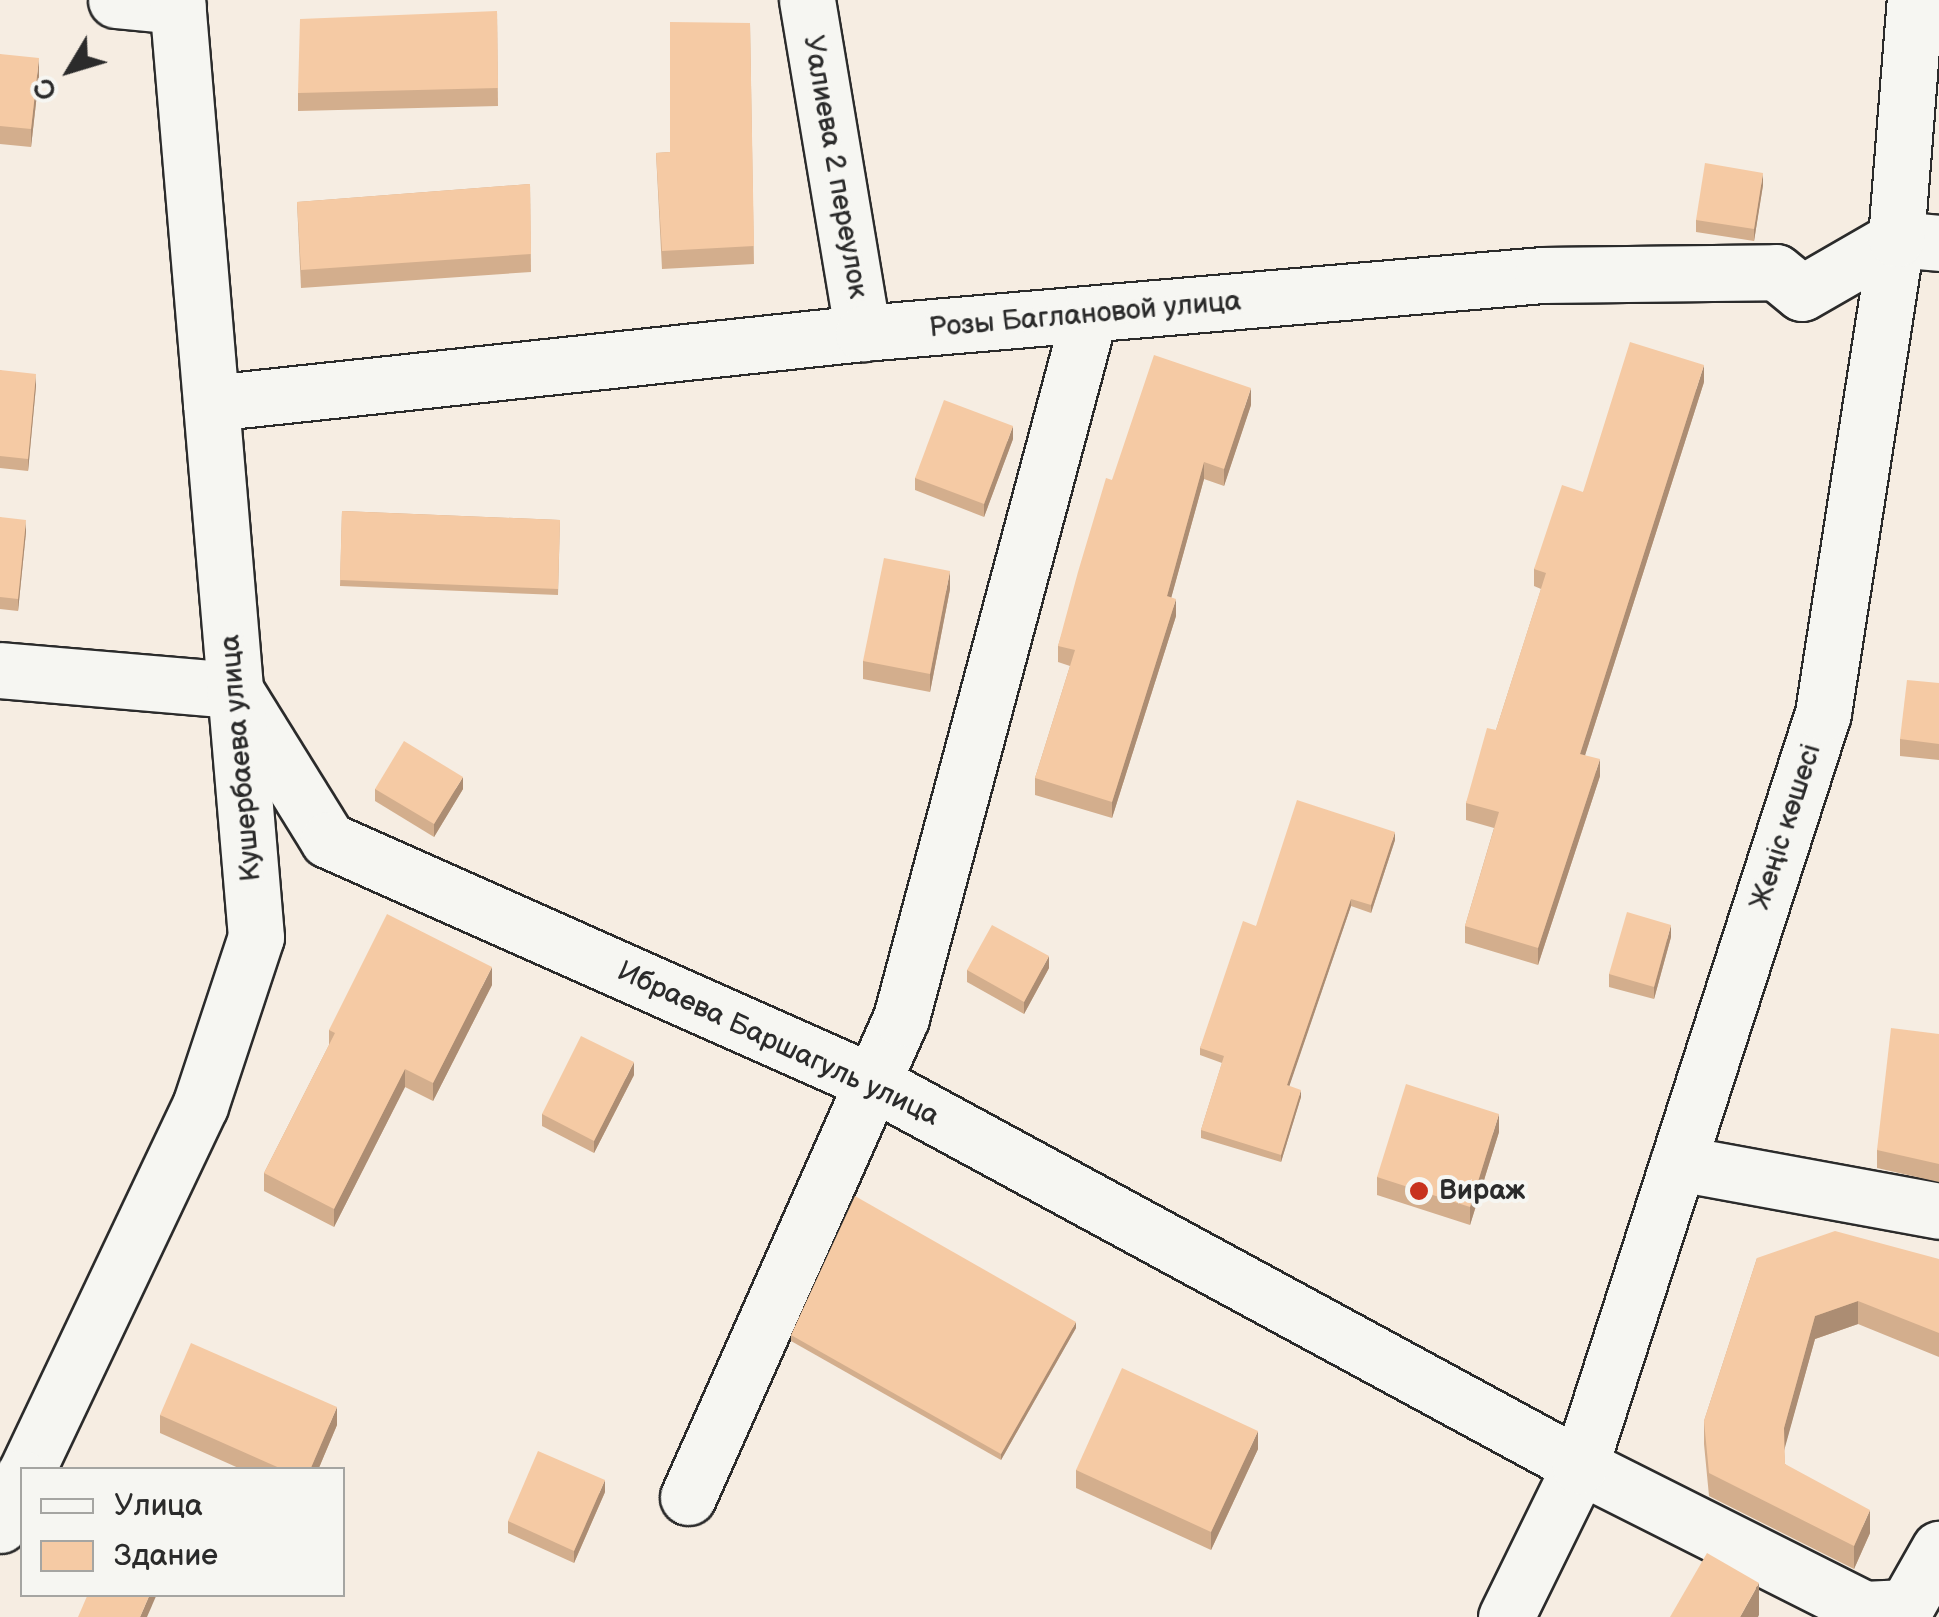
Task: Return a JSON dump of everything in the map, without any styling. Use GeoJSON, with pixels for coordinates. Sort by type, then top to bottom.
{"type":"FeatureCollection","features":[{"type":"Feature","properties":{"kind":"street"},"geometry":{"type":"LineString","coordinates":[[116,0],[178,3]]}},
{"type":"Feature","properties":{"kind":"street","name":"Уалиева 2 переулок"},"geometry":{"type":"LineString","coordinates":[[807,0],[863,333]]}},
{"type":"Feature","properties":{"kind":"street","name":"Жеңіс көшесі"},"geometry":{"type":"LineString","coordinates":[[1506,1617],[1580,1466],[1823,713],[1917,241],[1915,0]]}},
{"type":"Feature","properties":{"kind":"street","name":"Кушербаева улица"},"geometry":{"type":"LineString","coordinates":[[27,1467],[200,1106],[256,936],[178,3]]}},
{"type":"Feature","properties":{"kind":"street","name":"Розы Баглановой улица"},"geometry":{"type":"LineString","coordinates":[[211,403],[863,333],[1542,275],[1776,272],[1802,293],[1917,241]]}},
{"type":"Feature","properties":{"kind":"street"},"geometry":{"type":"LineString","coordinates":[[688,1497],[900,1018],[1089,316]]}},
{"type":"Feature","properties":{"kind":"street"},"geometry":{"type":"LineString","coordinates":[[0,670],[235,690]]}},
{"type":"Feature","properties":{"kind":"street","name":"Ибраева Баршагуль улица"},"geometry":{"type":"LineString","coordinates":[[235,690],[328,840],[872,1082],[1580,1466],[1890,1613]]}},
{"type":"Feature","properties":{"kind":"street"},"geometry":{"type":"LineString","coordinates":[[1678,1163],[1939,1211]]}},
{"type":"Feature","properties":{"kind":"street"},"geometry":{"type":"LineString","coordinates":[[0,1525],[20,1482]]}},
{"type":"Feature","properties":{"kind":"street"},"geometry":{"type":"LineString","coordinates":[[1890,1613],[1939,1549]]}},
{"type":"Feature","properties":{"kind":"building"},"geometry":{"type":"Polygon","coordinates":[[[497,11],[498,88],[298,93],[300,19],[497,11]]]}},
{"type":"Feature","properties":{"kind":"building"},"geometry":{"type":"Polygon","coordinates":[[[670,22],[750,23],[754,246],[662,251],[656,153],[670,152],[670,22]]]}},
{"type":"Feature","properties":{"kind":"building"},"geometry":{"type":"Polygon","coordinates":[[[0,54],[39,58],[31,129],[0,126],[0,54]]]}},
{"type":"Feature","properties":{"kind":"building"},"geometry":{"type":"Polygon","coordinates":[[[1705,163],[1763,173],[1754,229],[1696,220],[1705,163]]]}},
{"type":"Feature","properties":{"kind":"building"},"geometry":{"type":"Polygon","coordinates":[[[530,184],[531,254],[301,270],[297,202],[530,184]]]}},
{"type":"Feature","properties":{"kind":"building"},"geometry":{"type":"Polygon","coordinates":[[[1630,342],[1704,365],[1580,754],[1600,759],[1538,948],[1465,926],[1499,812],[1466,803],[1487,728],[1496,730],[1546,573],[1534,569],[1562,485],[1583,492],[1630,342]]]}},
{"type":"Feature","properties":{"kind":"building"},"geometry":{"type":"Polygon","coordinates":[[[1154,355],[1251,388],[1224,469],[1204,462],[1167,596],[1176,599],[1112,802],[1035,778],[1075,650],[1058,646],[1078,572],[1106,478],[1112,480],[1154,355]]]}},
{"type":"Feature","properties":{"kind":"building"},"geometry":{"type":"Polygon","coordinates":[[[0,370],[36,374],[28,459],[0,456],[0,370]]]}},
{"type":"Feature","properties":{"kind":"building"},"geometry":{"type":"Polygon","coordinates":[[[944,400],[1013,426],[984,504],[915,478],[944,400]]]}},
{"type":"Feature","properties":{"kind":"building"},"geometry":{"type":"Polygon","coordinates":[[[342,511],[560,520],[558,589],[340,580],[342,511]]]}},
{"type":"Feature","properties":{"kind":"building"},"geometry":{"type":"Polygon","coordinates":[[[0,517],[26,520],[18,599],[0,597],[0,517]]]}},
{"type":"Feature","properties":{"kind":"building"},"geometry":{"type":"Polygon","coordinates":[[[884,558],[950,571],[930,674],[863,661],[884,558]]]}},
{"type":"Feature","properties":{"kind":"building"},"geometry":{"type":"Polygon","coordinates":[[[1907,680],[1939,683],[1939,744],[1900,739],[1907,680]]]}},
{"type":"Feature","properties":{"kind":"building"},"geometry":{"type":"Polygon","coordinates":[[[404,741],[463,777],[434,824],[375,789],[404,741]]]}},
{"type":"Feature","properties":{"kind":"building"},"geometry":{"type":"Polygon","coordinates":[[[1297,800],[1395,832],[1371,905],[1351,899],[1287,1085],[1301,1090],[1281,1155],[1201,1130],[1224,1056],[1200,1048],[1243,921],[1256,926],[1297,800]]]}},
{"type":"Feature","properties":{"kind":"building"},"geometry":{"type":"Polygon","coordinates":[[[1627,912],[1671,925],[1654,987],[1609,974],[1627,912]]]}},
{"type":"Feature","properties":{"kind":"building"},"geometry":{"type":"Polygon","coordinates":[[[387,914],[492,967],[433,1083],[405,1069],[334,1209],[264,1173],[335,1033],[329,1030],[387,914]]]}},
{"type":"Feature","properties":{"kind":"building"},"geometry":{"type":"Polygon","coordinates":[[[992,925],[1049,956],[1024,1002],[967,970],[992,925]]]}},
{"type":"Feature","properties":{"kind":"building"},"geometry":{"type":"Polygon","coordinates":[[[1891,1028],[1939,1034],[1939,1164],[1877,1150],[1891,1028]]]}},
{"type":"Feature","properties":{"kind":"building"},"geometry":{"type":"Polygon","coordinates":[[[581,1036],[634,1062],[594,1141],[542,1114],[581,1036]]]}},
{"type":"Feature","properties":{"kind":"building"},"geometry":{"type":"Polygon","coordinates":[[[1406,1084],[1499,1114],[1470,1207],[1377,1177],[1406,1084]]]}},
{"type":"Feature","properties":{"kind":"building"},"geometry":{"type":"Polygon","coordinates":[[[855,1196],[1076,1322],[1001,1454],[791,1335],[855,1196]]]}},
{"type":"Feature","properties":{"kind":"building"},"geometry":{"type":"Polygon","coordinates":[[[1835,1231],[1939,1259],[1939,1333],[1858,1301],[1815,1316],[1784,1428],[1785,1464],[1870,1510],[1854,1546],[1709,1473],[1704,1421],[1757,1258],[1835,1231]]]}},
{"type":"Feature","properties":{"kind":"building"},"geometry":{"type":"Polygon","coordinates":[[[191,1343],[337,1407],[311,1467],[277,1467],[160,1415],[191,1343]]]}},
{"type":"Feature","properties":{"kind":"building"},"geometry":{"type":"Polygon","coordinates":[[[1122,1368],[1258,1431],[1211,1532],[1076,1470],[1122,1368]]]}},
{"type":"Feature","properties":{"kind":"building"},"geometry":{"type":"Polygon","coordinates":[[[538,1451],[605,1480],[574,1551],[508,1521],[538,1451]]]}},
{"type":"Feature","properties":{"kind":"building"},"geometry":{"type":"Polygon","coordinates":[[[1707,1553],[1759,1583],[1740,1617],[1670,1617],[1707,1553]]]}},
{"type":"Feature","properties":{"kind":"building"},"geometry":{"type":"Polygon","coordinates":[[[87,1597],[149,1597],[140,1617],[78,1617],[87,1597]]]}},
{"type":"Feature","properties":{"kind":"place","name":"Вираж"},"geometry":{"type":"Point","coordinates":[1419,1191]}}]}
